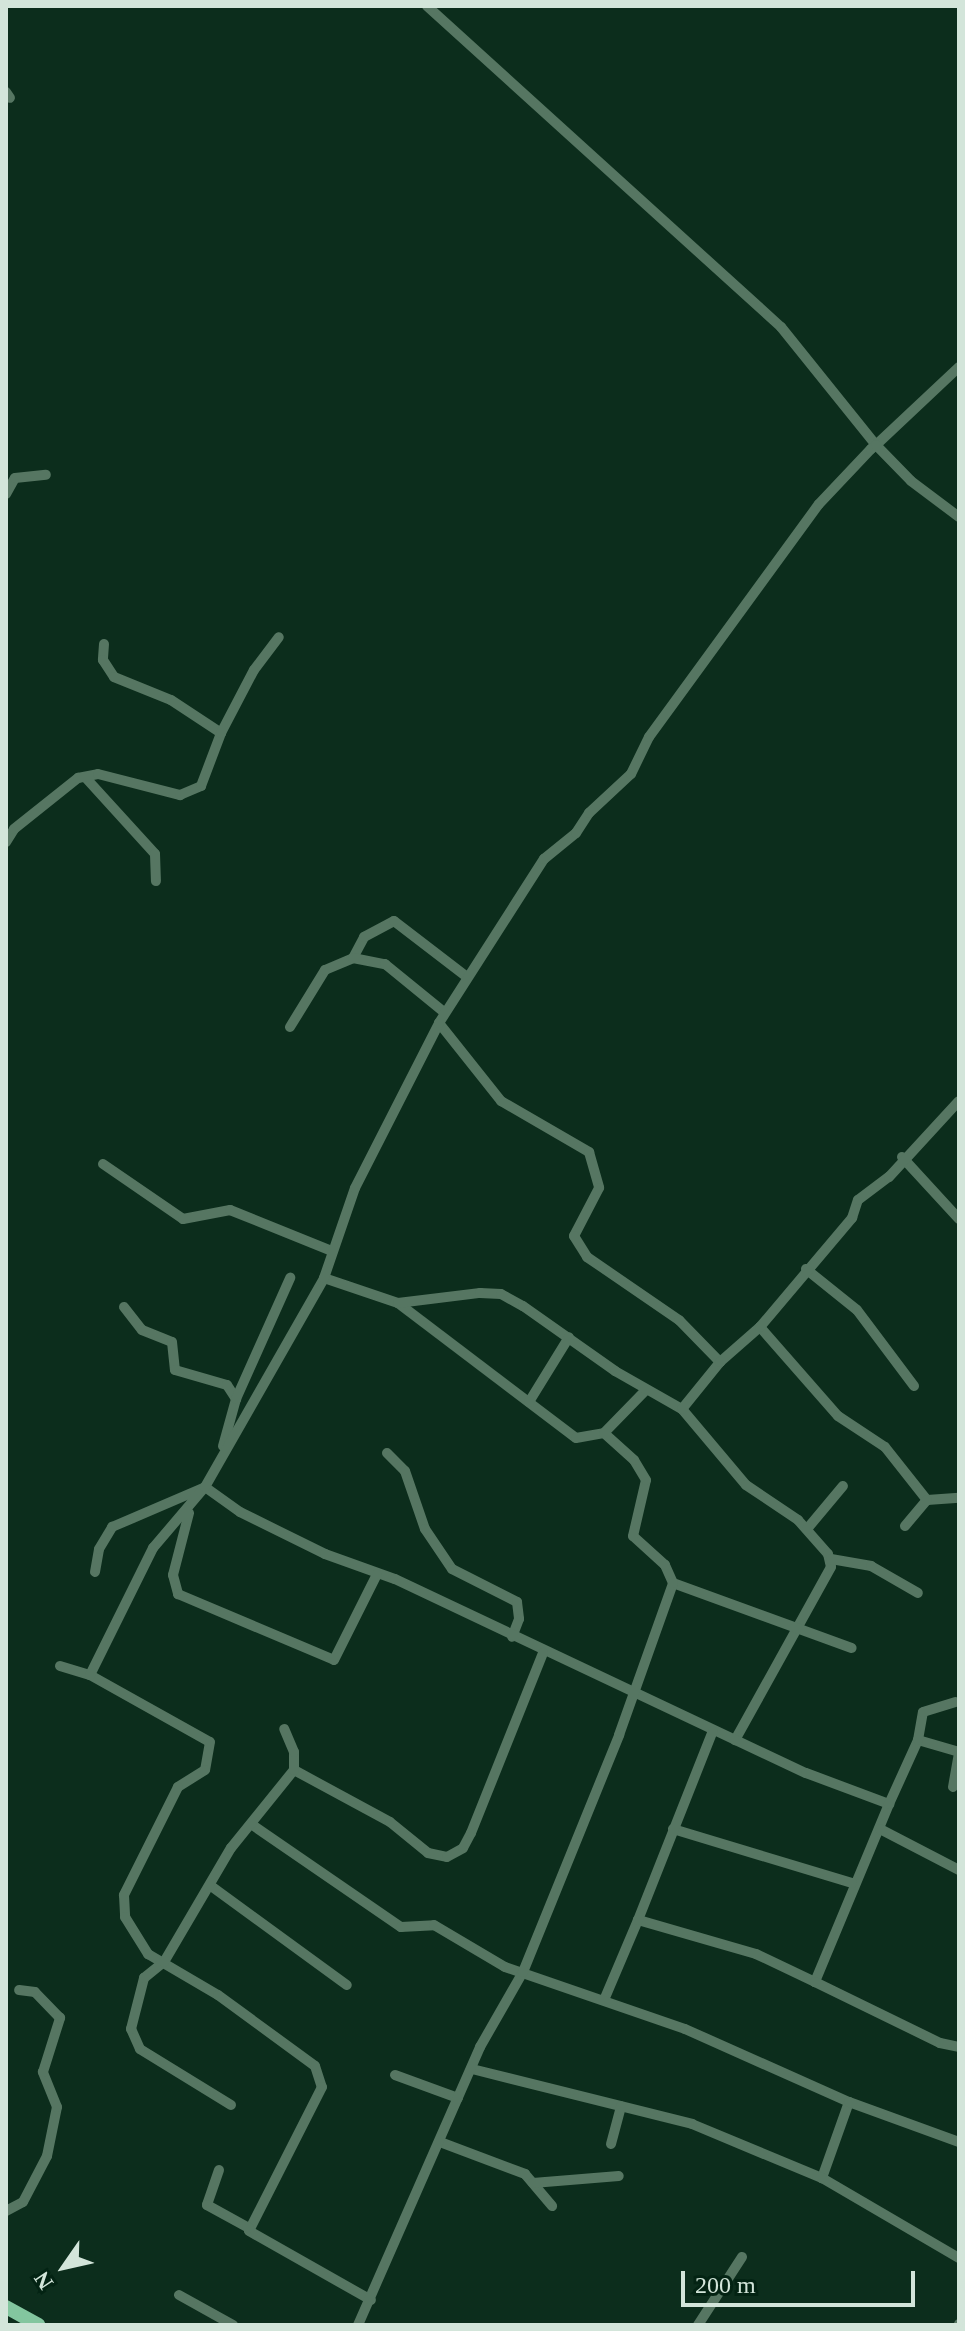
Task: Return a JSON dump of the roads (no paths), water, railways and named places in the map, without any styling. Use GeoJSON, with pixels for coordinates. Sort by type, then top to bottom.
{"type":"FeatureCollection","features":[{"type":"Feature","properties":{"kind":"main road"},"geometry":{"type":"LineString","coordinates":[[6,2307],[38,2325]]}},
{"type":"Feature","properties":{"kind":"street"},"geometry":{"type":"LineString","coordinates":[[427,6],[781,327],[876,445],[911,481],[959,517]]}},
{"type":"Feature","properties":{"kind":"street"},"geometry":{"type":"LineString","coordinates":[[90,1675],[153,1548],[189,1510],[205,1487],[221,1451],[324,1278],[355,1188],[442,1018],[544,859],[576,833],[589,813],[631,774],[649,737],[819,504],[876,445],[959,368]]}},
{"type":"Feature","properties":{"kind":"street"},"geometry":{"type":"LineString","coordinates":[[6,494],[15,478],[46,475]]}},
{"type":"Feature","properties":{"kind":"street"},"geometry":{"type":"LineString","coordinates":[[6,842],[14,829],[85,777],[98,774],[180,795],[191,793],[212,765],[221,733],[254,670],[279,637]]}},
{"type":"Feature","properties":{"kind":"street"},"geometry":{"type":"LineString","coordinates":[[104,644],[103,660],[114,677],[171,700],[221,733]]}},
{"type":"Feature","properties":{"kind":"street"},"geometry":{"type":"LineString","coordinates":[[85,777],[155,854],[156,881]]}},
{"type":"Feature","properties":{"kind":"street"},"geometry":{"type":"LineString","coordinates":[[353,958],[364,937],[394,921],[467,977]]}},
{"type":"Feature","properties":{"kind":"street"},"geometry":{"type":"LineString","coordinates":[[290,1027],[325,970],[353,958],[385,964],[442,1018],[501,1101],[589,1152],[599,1188],[577,1222],[579,1248],[622,1285],[679,1320],[720,1362]]}},
{"type":"Feature","properties":{"kind":"street"},"geometry":{"type":"LineString","coordinates":[[682,1409],[720,1362],[760,1327],[852,1218],[858,1200],[889,1177],[902,1157],[959,1101]]}},
{"type":"Feature","properties":{"kind":"street"},"geometry":{"type":"LineString","coordinates":[[902,1157],[959,1219]]}},
{"type":"Feature","properties":{"kind":"street"},"geometry":{"type":"LineString","coordinates":[[103,1164],[183,1219],[230,1210],[332,1251]]}},
{"type":"Feature","properties":{"kind":"street"},"geometry":{"type":"LineString","coordinates":[[806,1269],[857,1310],[914,1386]]}},
{"type":"Feature","properties":{"kind":"street"},"geometry":{"type":"LineString","coordinates":[[221,1451],[236,1399],[290,1278]]}},
{"type":"Feature","properties":{"kind":"street"},"geometry":{"type":"LineString","coordinates":[[324,1278],[398,1303],[576,1438],[604,1433],[646,1390]]}},
{"type":"Feature","properties":{"kind":"street"},"geometry":{"type":"LineString","coordinates":[[398,1303],[445,1295],[501,1294],[646,1390],[682,1409],[746,1485],[807,1529],[831,1559],[871,1566],[918,1593]]}},
{"type":"Feature","properties":{"kind":"street"},"geometry":{"type":"LineString","coordinates":[[124,1307],[142,1330],[172,1342],[175,1370],[227,1385],[236,1399]]}},
{"type":"Feature","properties":{"kind":"street"},"geometry":{"type":"LineString","coordinates":[[760,1327],[838,1416],[885,1447],[927,1500]]}},
{"type":"Feature","properties":{"kind":"street"},"geometry":{"type":"LineString","coordinates":[[529,1402],[569,1337]]}},
{"type":"Feature","properties":{"kind":"street"},"geometry":{"type":"LineString","coordinates":[[358,2325],[458,2098],[523,1972],[636,1690],[673,1583],[665,1565],[633,1536],[646,1480],[634,1460],[604,1433]]}},
{"type":"Feature","properties":{"kind":"street"},"geometry":{"type":"LineString","coordinates":[[387,1453],[405,1471],[425,1529],[452,1569],[517,1602],[519,1619],[512,1637]]}},
{"type":"Feature","properties":{"kind":"street"},"geometry":{"type":"LineString","coordinates":[[807,1529],[843,1486]]}},
{"type":"Feature","properties":{"kind":"street"},"geometry":{"type":"LineString","coordinates":[[95,1572],[99,1549],[112,1527],[205,1487]]}},
{"type":"Feature","properties":{"kind":"street"},"geometry":{"type":"LineString","coordinates":[[205,1487],[240,1512],[543,1653],[636,1690],[713,1731],[889,1804]]}},
{"type":"Feature","properties":{"kind":"street"},"geometry":{"type":"LineString","coordinates":[[905,1526],[927,1500],[959,1498]]}},
{"type":"Feature","properties":{"kind":"street"},"geometry":{"type":"LineString","coordinates":[[189,1510],[173,1575],[178,1594],[334,1660],[377,1574]]}},
{"type":"Feature","properties":{"kind":"street"},"geometry":{"type":"LineString","coordinates":[[735,1740],[798,1629],[831,1559]]}},
{"type":"Feature","properties":{"kind":"street"},"geometry":{"type":"LineString","coordinates":[[673,1583],[852,1648]]}},
{"type":"Feature","properties":{"kind":"street"},"geometry":{"type":"LineString","coordinates":[[294,1770],[390,1822],[428,1853],[447,1857],[463,1848],[471,1833],[543,1653]]}},
{"type":"Feature","properties":{"kind":"street"},"geometry":{"type":"LineString","coordinates":[[60,1666],[90,1675],[210,1742],[205,1770],[178,1787],[124,1895],[125,1917],[138,1943],[286,2041],[319,2073],[322,2087],[314,2105],[249,2228]]}},
{"type":"Feature","properties":{"kind":"street"},"geometry":{"type":"LineString","coordinates":[[815,1982],[852,1883],[880,1829],[918,1740],[923,1712],[956,1702]]}},
{"type":"Feature","properties":{"kind":"street"},"geometry":{"type":"LineString","coordinates":[[231,2105],[140,2049],[131,2037],[142,1983],[164,1962],[231,1848],[294,1770],[294,1752],[284,1729]]}},
{"type":"Feature","properties":{"kind":"street"},"geometry":{"type":"LineString","coordinates":[[604,2000],[626,1937],[638,1920],[713,1731]]}},
{"type":"Feature","properties":{"kind":"street"},"geometry":{"type":"LineString","coordinates":[[918,1740],[959,1752],[953,1787]]}},
{"type":"Feature","properties":{"kind":"street"},"geometry":{"type":"LineString","coordinates":[[251,1824],[389,1921],[415,1929],[434,1925],[485,1957],[685,2029],[849,2102],[959,2142]]}},
{"type":"Feature","properties":{"kind":"street"},"geometry":{"type":"LineString","coordinates":[[673,1829],[852,1883]]}},
{"type":"Feature","properties":{"kind":"street"},"geometry":{"type":"LineString","coordinates":[[880,1829],[959,1870]]}},
{"type":"Feature","properties":{"kind":"street"},"geometry":{"type":"LineString","coordinates":[[211,1886],[347,1985]]}},
{"type":"Feature","properties":{"kind":"street"},"geometry":{"type":"LineString","coordinates":[[638,1920],[756,1954],[940,2043],[959,2047]]}},
{"type":"Feature","properties":{"kind":"street"},"geometry":{"type":"LineString","coordinates":[[6,2211],[23,2202],[47,2156],[57,2107],[43,2072],[60,2018],[35,1992],[19,1990]]}},
{"type":"Feature","properties":{"kind":"street"},"geometry":{"type":"LineString","coordinates":[[472,2069],[692,2124],[822,2178],[959,2258]]}},
{"type":"Feature","properties":{"kind":"street"},"geometry":{"type":"LineString","coordinates":[[395,2075],[458,2098]]}},
{"type":"Feature","properties":{"kind":"street"},"geometry":{"type":"LineString","coordinates":[[822,2178],[849,2102]]}},
{"type":"Feature","properties":{"kind":"street"},"geometry":{"type":"LineString","coordinates":[[611,2144],[621,2106]]}},
{"type":"Feature","properties":{"kind":"street"},"geometry":{"type":"LineString","coordinates":[[440,2142],[505,2162],[533,2183],[552,2206]]}},
{"type":"Feature","properties":{"kind":"street"},"geometry":{"type":"LineString","coordinates":[[219,2170],[207,2205],[249,2228],[255,2236],[371,2300]]}},
{"type":"Feature","properties":{"kind":"street"},"geometry":{"type":"LineString","coordinates":[[533,2183],[619,2176]]}},
{"type":"Feature","properties":{"kind":"street"},"geometry":{"type":"LineString","coordinates":[[698,2325],[742,2257]]}},
{"type":"Feature","properties":{"kind":"street"},"geometry":{"type":"LineString","coordinates":[[179,2295],[233,2325]]}}]}
